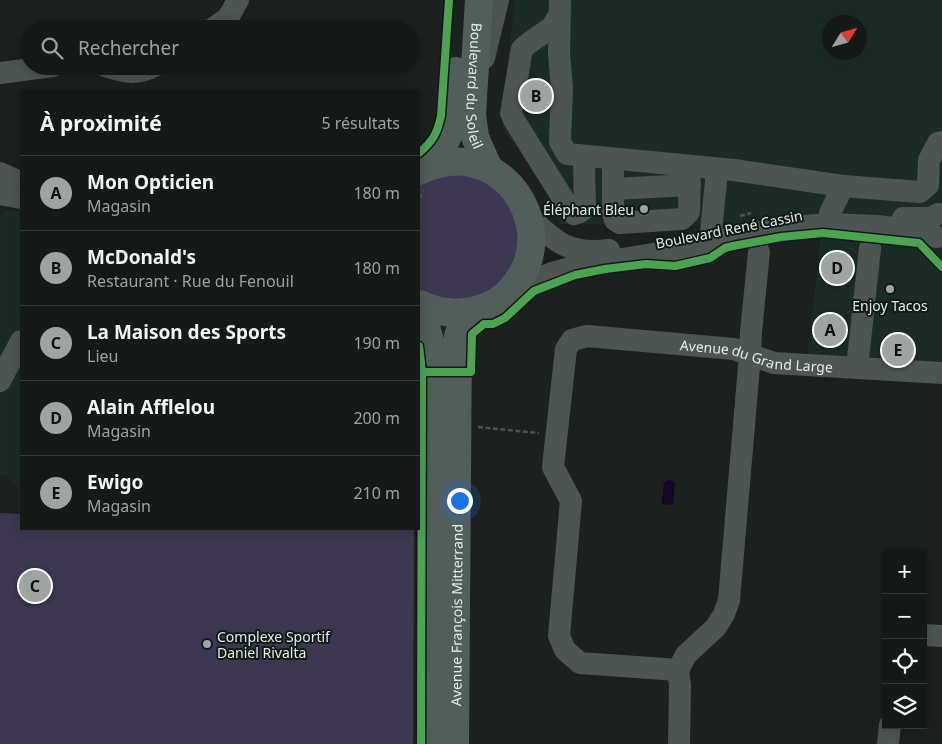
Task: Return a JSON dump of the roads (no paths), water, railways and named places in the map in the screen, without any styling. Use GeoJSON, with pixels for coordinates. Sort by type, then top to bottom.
{"type":"FeatureCollection","features":[{"type":"Feature","properties":{"kind":"main road","name":"Boulevard du Soleil"},"geometry":{"type":"LineString","coordinates":[[425,168],[448,136],[452,114],[461,0]]}},
{"type":"Feature","properties":{"kind":"main road","name":"Boulevard du Soleil"},"geometry":{"type":"LineString","coordinates":[[479,0],[472,115],[475,137],[489,169]]}},
{"type":"Feature","properties":{"kind":"main road"},"geometry":{"type":"LineString","coordinates":[[420,304],[434,311],[455,314],[476,312],[496,303],[513,289],[524,273],[530,255],[532,236],[529,217],[521,197],[507,181],[489,169],[470,163],[451,161],[425,168]]}},
{"type":"Feature","properties":{"kind":"main road","name":"Avenue François Mitterrand"},"geometry":{"type":"LineString","coordinates":[[420,312],[427,327],[434,352],[436,372],[435,744]]}},
{"type":"Feature","properties":{"kind":"main road","name":"Avenue François Mitterrand"},"geometry":{"type":"LineString","coordinates":[[456,744],[458,336],[462,326],[476,312]]}},
{"type":"Feature","properties":{"kind":"street"},"geometry":{"type":"LineString","coordinates":[[225,20],[238,0]]}},
{"type":"Feature","properties":{"kind":"street"},"geometry":{"type":"LineString","coordinates":[[472,115],[498,0]]}},
{"type":"Feature","properties":{"kind":"street"},"geometry":{"type":"LineString","coordinates":[[559,9],[552,28],[522,49],[512,113],[514,120],[574,214],[585,208],[584,157]]}},
{"type":"Feature","properties":{"kind":"street"},"geometry":{"type":"LineString","coordinates":[[559,9],[559,54],[562,88],[560,142],[567,154],[613,159],[690,176]]}},
{"type":"Feature","properties":{"kind":"street"},"geometry":{"type":"LineString","coordinates":[[0,73],[20,70]]}},
{"type":"Feature","properties":{"kind":"street"},"geometry":{"type":"LineString","coordinates":[[613,188],[690,176],[715,168],[843,186],[920,192],[928,185],[929,160],[938,143],[942,142]]}},
{"type":"Feature","properties":{"kind":"street"},"geometry":{"type":"LineString","coordinates":[[613,159],[612,213],[615,220],[620,223],[682,219],[690,212],[690,176]]}},
{"type":"Feature","properties":{"kind":"street"},"geometry":{"type":"LineString","coordinates":[[711,232],[716,181],[715,168]]}},
{"type":"Feature","properties":{"kind":"street"},"geometry":{"type":"LineString","coordinates":[[0,173],[20,182]]}},
{"type":"Feature","properties":{"kind":"street"},"geometry":{"type":"LineString","coordinates":[[830,213],[843,186]]}},
{"type":"Feature","properties":{"kind":"street"},"geometry":{"type":"LineString","coordinates":[[0,194],[20,198]]}},
{"type":"Feature","properties":{"kind":"street","name":"Boulevard René Cassin"},"geometry":{"type":"LineString","coordinates":[[529,217],[550,237],[574,250],[600,251],[681,239],[776,218],[830,213],[917,219],[930,218],[940,213]]}},
{"type":"Feature","properties":{"kind":"street"},"geometry":{"type":"LineString","coordinates":[[939,242],[935,226],[940,213]]}},
{"type":"Feature","properties":{"kind":"street","name":"Boulevard René Cassin"},"geometry":{"type":"LineString","coordinates":[[513,289],[552,273],[575,267],[683,249],[786,227],[831,224],[877,226],[929,232],[939,242]]}},
{"type":"Feature","properties":{"kind":"street"},"geometry":{"type":"LineString","coordinates":[[857,368],[870,248]]}},
{"type":"Feature","properties":{"kind":"street"},"geometry":{"type":"LineString","coordinates":[[679,744],[680,686],[678,670],[686,655],[716,627],[724,614],[729,600],[759,252]]}},
{"type":"Feature","properties":{"kind":"street","name":"Avenue du Grand Large"},"geometry":{"type":"LineString","coordinates":[[678,670],[580,663],[565,650],[558,636],[571,501],[553,467],[566,349],[572,340],[587,336],[734,349],[774,363],[942,373]]}},
{"type":"Feature","properties":{"kind":"street"},"geometry":{"type":"LineString","coordinates":[[0,381],[20,343]]}},
{"type":"Feature","properties":{"kind":"street"},"geometry":{"type":"LineString","coordinates":[[927,635],[942,636]]}},
{"type":"Feature","properties":{"kind":"street"},"geometry":{"type":"LineString","coordinates":[[888,744],[890,729]]}},
{"type":"Feature","properties":{"kind":"place","name":"McDonald's"},"geometry":{"type":"Point","coordinates":[536,96]}},
{"type":"Feature","properties":{"kind":"place","name":"Éléphant Bleu"},"geometry":{"type":"Point","coordinates":[644,209]}},
{"type":"Feature","properties":{"kind":"place","name":"Alain Afflelou"},"geometry":{"type":"Point","coordinates":[837,268]}},
{"type":"Feature","properties":{"kind":"place","name":"Enjoy Tacos"},"geometry":{"type":"Point","coordinates":[890,289]}},
{"type":"Feature","properties":{"kind":"place","name":"Mon Opticien"},"geometry":{"type":"Point","coordinates":[830,330]}},
{"type":"Feature","properties":{"kind":"place","name":"Ewigo"},"geometry":{"type":"Point","coordinates":[898,350]}},
{"type":"Feature","properties":{"kind":"place","name":"La Maison des Sports"},"geometry":{"type":"Point","coordinates":[35,586]}},
{"type":"Feature","properties":{"kind":"place","name":"Complexe Sportif Daniel Rivalta"},"geometry":{"type":"Point","coordinates":[207,644]}}]}
